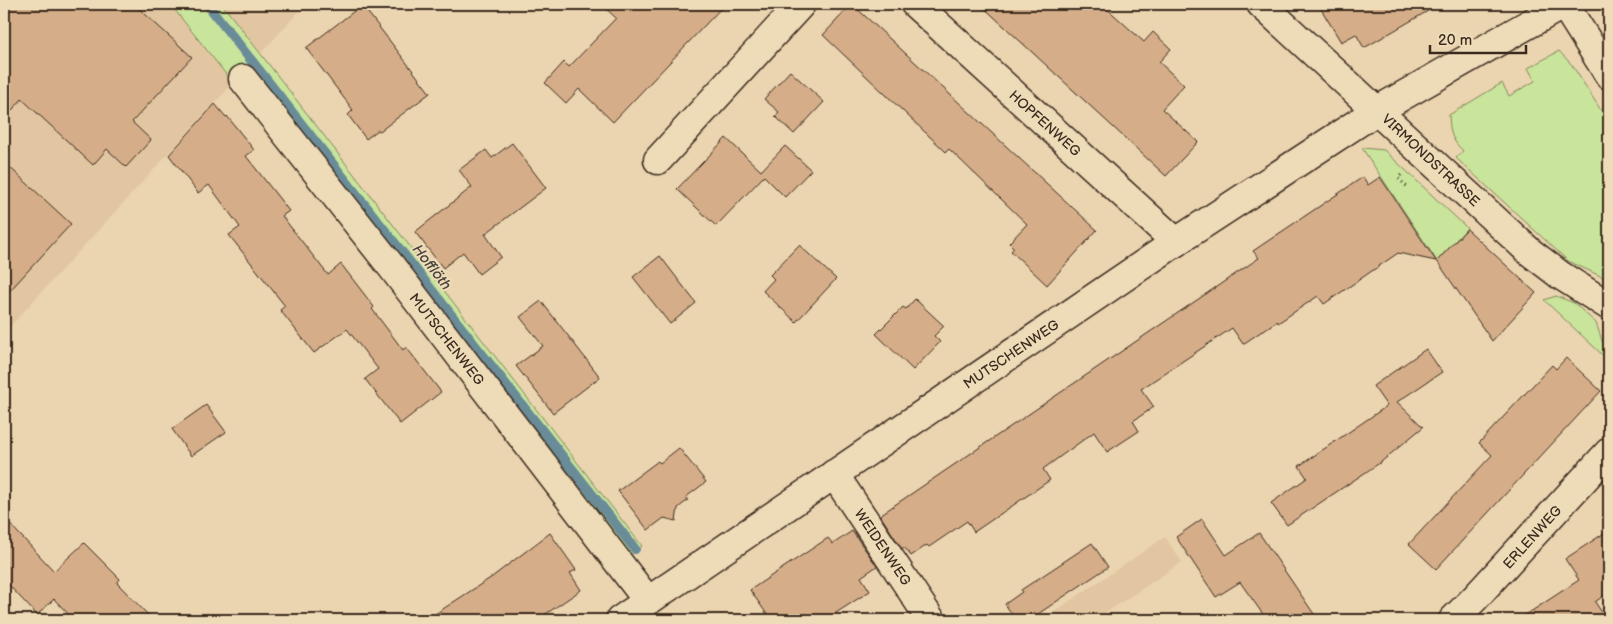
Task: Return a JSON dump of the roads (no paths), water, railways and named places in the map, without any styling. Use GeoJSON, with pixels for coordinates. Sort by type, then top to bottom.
{"type":"FeatureCollection","features":[{"type":"Feature","properties":{"kind":"street"},"geometry":{"type":"LineString","coordinates":[[658,160],[801,4]]}},
{"type":"Feature","properties":{"kind":"street","name":"HOPFENWEG"},"geometry":{"type":"LineString","coordinates":[[915,4],[1176,242]]}},
{"type":"Feature","properties":{"kind":"street","name":"VIRMONDSTRASSE"},"geometry":{"type":"LineString","coordinates":[[1260,4],[1530,252],[1555,272],[1609,306]]}},
{"type":"Feature","properties":{"kind":"street"},"geometry":{"type":"LineString","coordinates":[[1564,4],[1609,75]]}},
{"type":"Feature","properties":{"kind":"street","name":"MUTSCHENWEG"},"geometry":{"type":"LineString","coordinates":[[620,620],[1176,242],[1376,110],[1564,4]]}},
{"type":"Feature","properties":{"kind":"street","name":"MUTSCHENWEG"},"geometry":{"type":"LineString","coordinates":[[243,79],[391,266],[648,601]]}},
{"type":"Feature","properties":{"kind":"street","name":"ERLENWEG"},"geometry":{"type":"LineString","coordinates":[[1453,620],[1609,452]]}},
{"type":"Feature","properties":{"kind":"street","name":"WEIDENWEG"},"geometry":{"type":"LineString","coordinates":[[834,474],[931,620]]}},
{"type":"Feature","properties":{"kind":"waterway","name":"Hofflöth"},"geometry":{"type":"LineString","coordinates":[[207,4],[635,549]]}}]}
